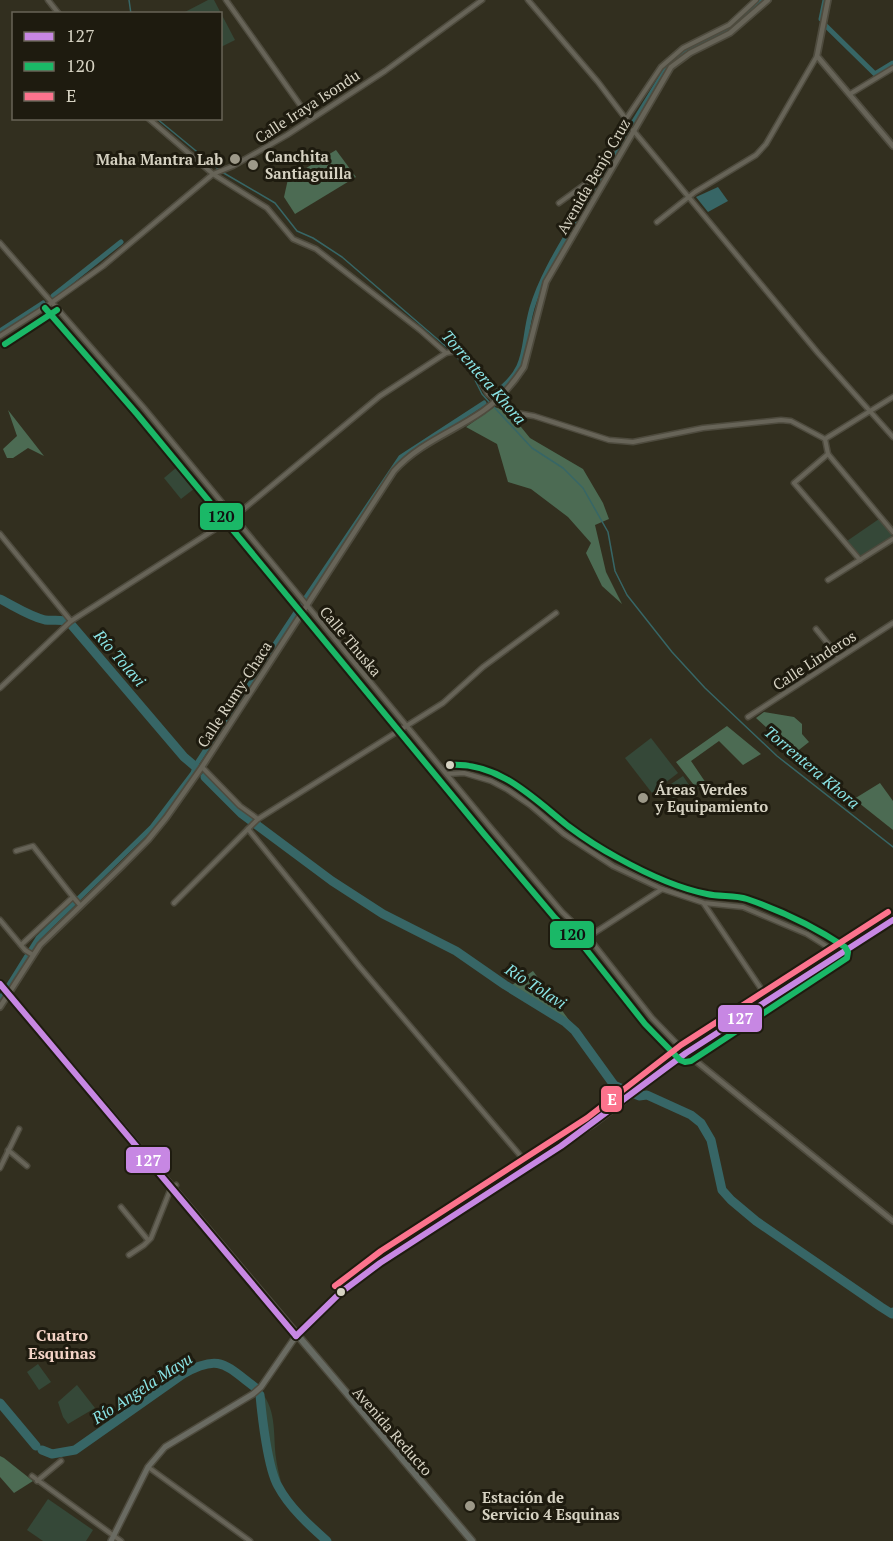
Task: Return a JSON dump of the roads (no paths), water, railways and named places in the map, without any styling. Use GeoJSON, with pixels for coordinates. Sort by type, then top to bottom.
{"type":"FeatureCollection","features":[{"type":"Feature","properties":{"kind":"main road"},"geometry":{"type":"LineString","coordinates":[[112,1538],[148,1467],[165,1447],[261,1387],[296,1336],[340,1293],[372,1269],[592,1125],[687,1053],[893,920]]}},
{"type":"Feature","properties":{"kind":"main road","name":"Avenida Reducto"},"geometry":{"type":"LineString","coordinates":[[4,990],[174,1186],[296,1336],[472,1541]]}},
{"type":"Feature","properties":{"kind":"street"},"geometry":{"type":"LineString","coordinates":[[48,0],[57,12]]}},
{"type":"Feature","properties":{"kind":"street"},"geometry":{"type":"LineString","coordinates":[[226,0],[310,119]]}},
{"type":"Feature","properties":{"kind":"street","name":"Calle Iraya Isondu"},"geometry":{"type":"LineString","coordinates":[[0,336],[52,302],[126,248],[215,173],[225,170],[287,135],[385,71],[482,0]]}},
{"type":"Feature","properties":{"kind":"street"},"geometry":{"type":"LineString","coordinates":[[528,0],[598,82],[626,119]]}},
{"type":"Feature","properties":{"kind":"street","name":"Avenida Benjo Cruz"},"geometry":{"type":"LineString","coordinates":[[492,402],[508,390],[524,367],[546,282],[606,169],[626,119],[661,67],[729,25],[756,0]]}},
{"type":"Feature","properties":{"kind":"street","name":"Avenida Benjo Cruz"},"geometry":{"type":"LineString","coordinates":[[559,203],[606,169],[633,130],[671,67],[685,52],[730,33],[768,0]]}},
{"type":"Feature","properties":{"kind":"street"},"geometry":{"type":"LineString","coordinates":[[657,222],[689,197],[761,150],[817,56],[828,0]]}},
{"type":"Feature","properties":{"kind":"street"},"geometry":{"type":"LineString","coordinates":[[817,56],[893,146]]}},
{"type":"Feature","properties":{"kind":"street"},"geometry":{"type":"LineString","coordinates":[[850,94],[893,68]]}},
{"type":"Feature","properties":{"kind":"street"},"geometry":{"type":"LineString","coordinates":[[150,120],[215,173],[267,208],[293,239],[316,249],[447,353]]}},
{"type":"Feature","properties":{"kind":"street"},"geometry":{"type":"LineString","coordinates":[[633,130],[818,353],[893,438]]}},
{"type":"Feature","properties":{"kind":"street","name":"Calle Thuska"},"geometry":{"type":"LineString","coordinates":[[0,243],[100,357],[562,912],[588,938],[652,1018],[687,1053]]}},
{"type":"Feature","properties":{"kind":"street"},"geometry":{"type":"LineString","coordinates":[[0,688],[71,621],[234,517],[380,396],[447,353],[456,351],[477,375],[492,402],[511,412],[534,416],[609,440],[633,442],[703,428],[781,420],[791,422],[825,439]]}},
{"type":"Feature","properties":{"kind":"street"},"geometry":{"type":"LineString","coordinates":[[825,439],[893,397]]}},
{"type":"Feature","properties":{"kind":"street","name":"Calle Rumy-Chaca"},"geometry":{"type":"LineString","coordinates":[[0,1007],[4,990],[30,953],[40,945],[77,901],[148,840],[202,766],[303,603],[402,462],[436,437],[492,402]]}},
{"type":"Feature","properties":{"kind":"street"},"geometry":{"type":"LineString","coordinates":[[825,439],[828,454],[893,532]]}},
{"type":"Feature","properties":{"kind":"street"},"geometry":{"type":"LineString","coordinates":[[828,454],[794,483],[860,560]]}},
{"type":"Feature","properties":{"kind":"street"},"geometry":{"type":"LineString","coordinates":[[0,534],[71,621]]}},
{"type":"Feature","properties":{"kind":"street"},"geometry":{"type":"LineString","coordinates":[[828,580],[893,539]]}},
{"type":"Feature","properties":{"kind":"street"},"geometry":{"type":"LineString","coordinates":[[174,903],[253,824],[443,703],[483,666],[556,613]]}},
{"type":"Feature","properties":{"kind":"street","name":"Calle Linderos"},"geometry":{"type":"LineString","coordinates":[[748,717],[893,622]]}},
{"type":"Feature","properties":{"kind":"street"},"geometry":{"type":"LineString","coordinates":[[816,629],[839,657]]}},
{"type":"Feature","properties":{"kind":"street"},"geometry":{"type":"LineString","coordinates":[[202,766],[240,806],[358,966],[530,1167]]}},
{"type":"Feature","properties":{"kind":"street"},"geometry":{"type":"LineString","coordinates":[[447,774],[464,773],[491,781],[508,790],[596,856],[663,889],[704,903],[743,907],[807,934],[839,954]]}},
{"type":"Feature","properties":{"kind":"street"},"geometry":{"type":"LineString","coordinates":[[16,851],[33,846],[77,901],[21,945]]}},
{"type":"Feature","properties":{"kind":"street"},"geometry":{"type":"LineString","coordinates":[[588,938],[663,889]]}},
{"type":"Feature","properties":{"kind":"street"},"geometry":{"type":"LineString","coordinates":[[704,903],[768,999]]}},
{"type":"Feature","properties":{"kind":"street"},"geometry":{"type":"LineString","coordinates":[[0,921],[30,953]]}},
{"type":"Feature","properties":{"kind":"street"},"geometry":{"type":"LineString","coordinates":[[687,1053],[893,1221]]}},
{"type":"Feature","properties":{"kind":"street"},"geometry":{"type":"LineString","coordinates":[[0,1168],[19,1129]]}},
{"type":"Feature","properties":{"kind":"street"},"geometry":{"type":"LineString","coordinates":[[8,1150],[27,1166]]}},
{"type":"Feature","properties":{"kind":"street"},"geometry":{"type":"LineString","coordinates":[[129,1256],[148,1240],[174,1186]]}},
{"type":"Feature","properties":{"kind":"street"},"geometry":{"type":"LineString","coordinates":[[121,1207],[148,1240]]}},
{"type":"Feature","properties":{"kind":"street"},"geometry":{"type":"LineString","coordinates":[[37,1481],[61,1461]]}},
{"type":"Feature","properties":{"kind":"street"},"geometry":{"type":"LineString","coordinates":[[148,1467],[248,1540]]}},
{"type":"Feature","properties":{"kind":"street"},"geometry":{"type":"LineString","coordinates":[[32,1476],[112,1538],[121,1541]]}},
{"type":"Feature","properties":{"kind":"water"},"geometry":{"type":"Polygon","coordinates":[[[718,187],[728,201],[708,212],[696,197],[718,187]]]}},
{"type":"Feature","properties":{"kind":"waterway","name":"Torrentera Khora"},"geometry":{"type":"LineString","coordinates":[[129,0],[131,12]]}},
{"type":"Feature","properties":{"kind":"waterway"},"geometry":{"type":"LineString","coordinates":[[633,123],[671,61],[681,53],[727,30],[761,0]]}},
{"type":"Feature","properties":{"kind":"waterway"},"geometry":{"type":"LineString","coordinates":[[821,19],[825,0]]}},
{"type":"Feature","properties":{"kind":"waterway"},"geometry":{"type":"LineString","coordinates":[[826,26],[875,74],[893,63]]}},
{"type":"Feature","properties":{"kind":"waterway","name":"Torrentera Khora"},"geometry":{"type":"LineString","coordinates":[[158,120],[218,169]]}},
{"type":"Feature","properties":{"kind":"waterway"},"geometry":{"type":"LineString","coordinates":[[495,393],[520,365],[532,308],[545,276],[629,130]]}},
{"type":"Feature","properties":{"kind":"waterway","name":"Torrentera Khora"},"geometry":{"type":"LineString","coordinates":[[222,172],[275,203],[297,231],[313,238],[342,257],[450,350]]}},
{"type":"Feature","properties":{"kind":"waterway"},"geometry":{"type":"LineString","coordinates":[[53,296],[121,242]]}},
{"type":"Feature","properties":{"kind":"waterway"},"geometry":{"type":"LineString","coordinates":[[0,331],[43,303]]}},
{"type":"Feature","properties":{"kind":"waterway","name":"Torrentera Khora"},"geometry":{"type":"LineString","coordinates":[[454,354],[472,374],[482,394],[490,403]]}},
{"type":"Feature","properties":{"kind":"waterway"},"geometry":{"type":"LineString","coordinates":[[305,599],[401,457],[484,403]]}},
{"type":"Feature","properties":{"kind":"waterway","name":"Torrentera Khora"},"geometry":{"type":"LineString","coordinates":[[493,406],[532,448],[563,468],[583,488],[608,532],[615,571],[627,595],[672,652],[705,688],[777,756],[893,847]]}},
{"type":"Feature","properties":{"kind":"waterway","name":"Río Tolavi"},"geometry":{"type":"LineString","coordinates":[[0,599],[39,618],[69,622],[184,757],[197,768]]}},
{"type":"Feature","properties":{"kind":"waterway"},"geometry":{"type":"LineString","coordinates":[[0,999],[38,938],[152,827],[193,773],[197,763],[300,606]]}},
{"type":"Feature","properties":{"kind":"waterway","name":"Río Tolavi"},"geometry":{"type":"LineString","coordinates":[[205,777],[242,814],[332,881],[383,914],[456,951],[565,1022],[575,1031],[614,1085],[639,1096],[647,1095],[691,1115],[701,1123],[711,1140],[722,1190],[731,1200],[756,1221],[881,1307],[892,1314],[893,1312]]}},
{"type":"Feature","properties":{"kind":"waterway","name":"Río Angela Mayu"},"geometry":{"type":"LineString","coordinates":[[42,1450],[52,1454],[75,1450],[183,1374],[206,1364],[222,1364],[256,1388]]}},
{"type":"Feature","properties":{"kind":"waterway","name":"Río Angela Mayu"},"geometry":{"type":"LineString","coordinates":[[260,1395],[268,1456],[274,1478],[294,1509],[327,1541]]}},
{"type":"Feature","properties":{"kind":"waterway","name":"Río Angela Mayu"},"geometry":{"type":"LineString","coordinates":[[0,1403],[36,1446]]}},
{"type":"Feature","properties":{"kind":"place","name":"Maha Mantra Lab"},"geometry":{"type":"Point","coordinates":[235,159]}},
{"type":"Feature","properties":{"kind":"place","name":"Canchita Santiaguilla"},"geometry":{"type":"Point","coordinates":[253,165]}},
{"type":"Feature","properties":{"kind":"place","name":"Áreas Verdes y Equipamiento"},"geometry":{"type":"Point","coordinates":[643,798]}},
{"type":"Feature","properties":{"kind":"place","name":"Estación de Servicio 4 Esquinas"},"geometry":{"type":"Point","coordinates":[470,1506]}},
{"type":"Feature","properties":{"kind":"district","name":"Cuatro Esquinas"},"geometry":{"type":"Point","coordinates":[62,1344]}}]}
